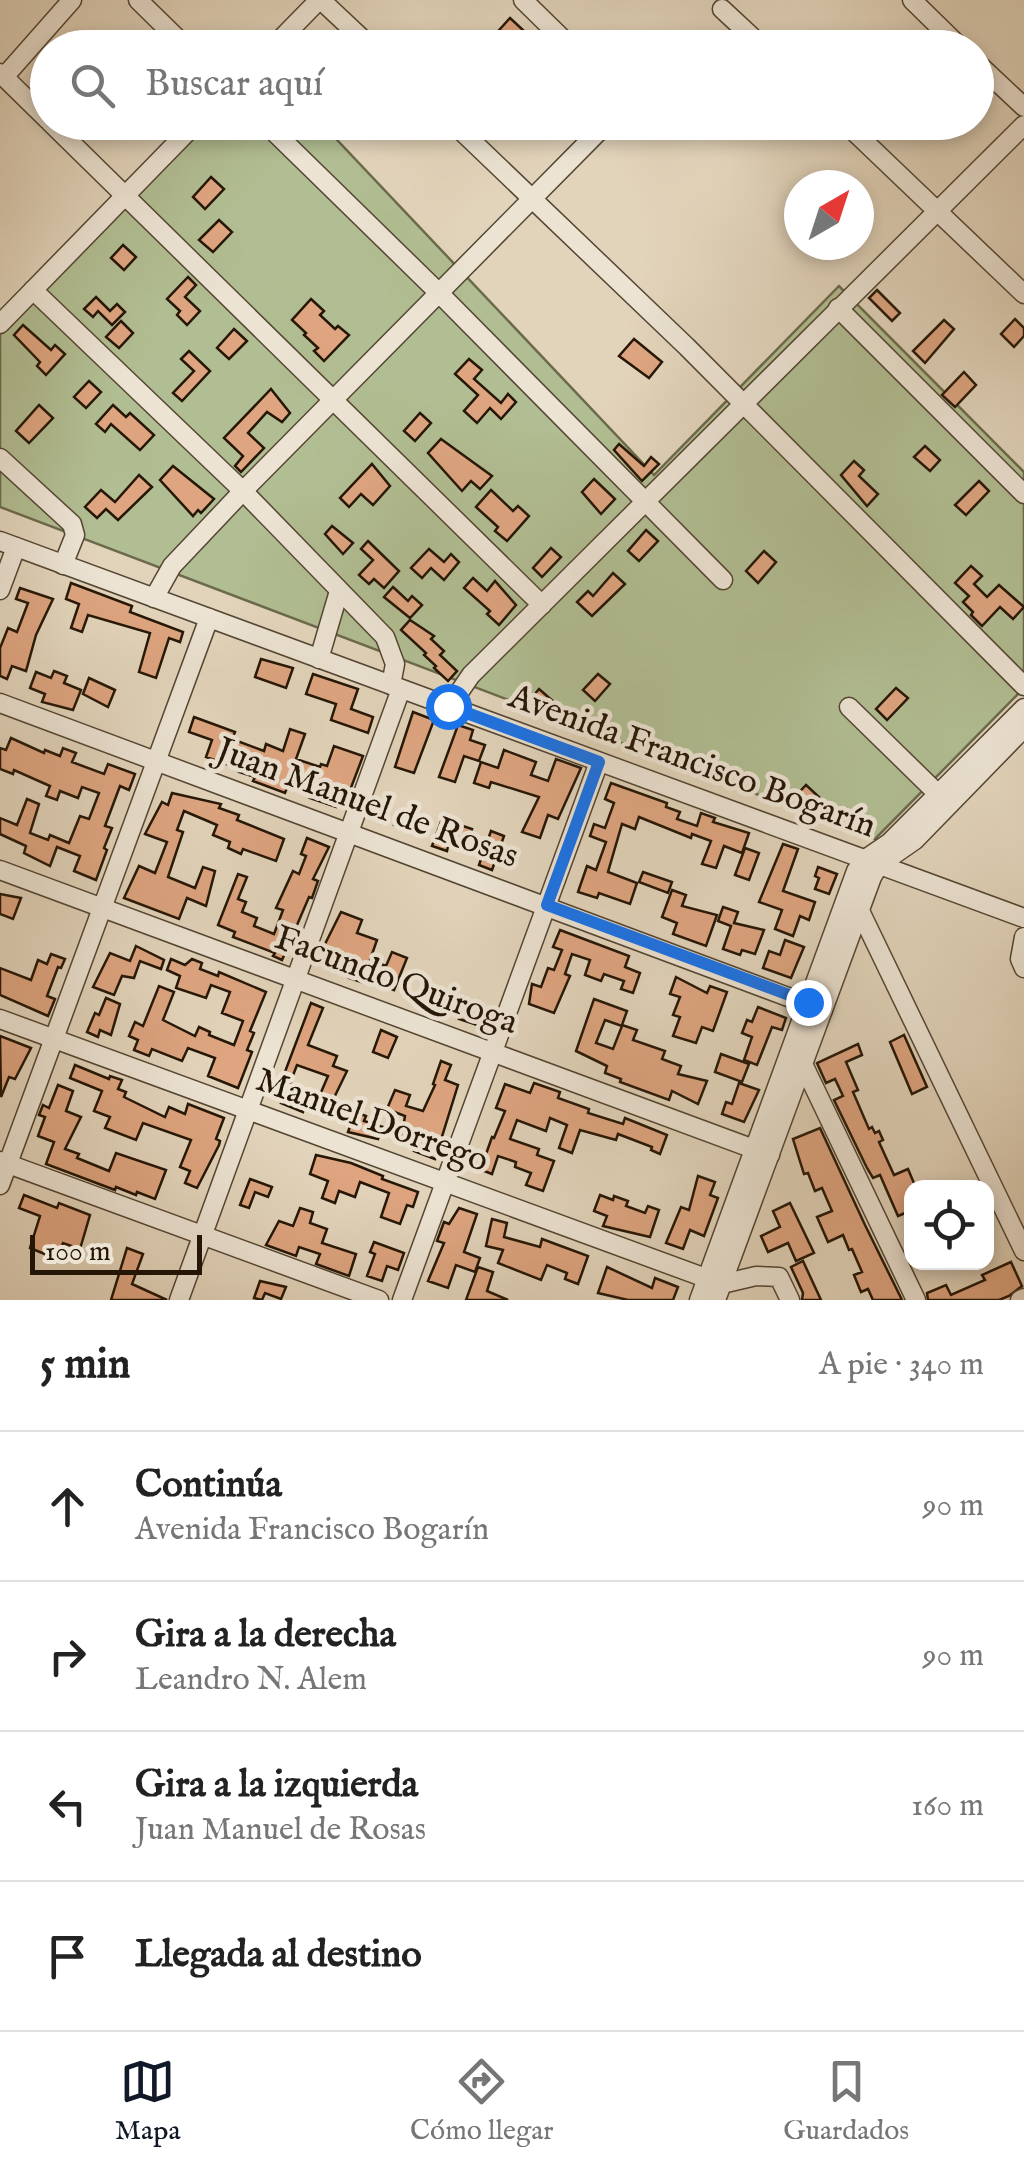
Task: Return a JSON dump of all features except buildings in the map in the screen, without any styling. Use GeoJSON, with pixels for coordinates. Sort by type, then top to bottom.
{"type":"FeatureCollection","features":[{"type":"Feature","properties":{"kind":"street"},"geometry":{"type":"LineString","coordinates":[[44,30],[72,0]]}},
{"type":"Feature","properties":{"kind":"street"},"geometry":{"type":"LineString","coordinates":[[138,0],[169,30]]}},
{"type":"Feature","properties":{"kind":"street"},"geometry":{"type":"LineString","coordinates":[[290,30],[320,0],[352,30]]}},
{"type":"Feature","properties":{"kind":"street"},"geometry":{"type":"LineString","coordinates":[[522,0],[553,30]]}},
{"type":"Feature","properties":{"kind":"street"},"geometry":{"type":"LineString","coordinates":[[912,0],[943,30]]}},
{"type":"Feature","properties":{"kind":"street"},"geometry":{"type":"LineString","coordinates":[[722,9],[745,30]]}},
{"type":"Feature","properties":{"kind":"street"},"geometry":{"type":"LineString","coordinates":[[30,45],[2,75],[30,102]]}},
{"type":"Feature","properties":{"kind":"street"},"geometry":{"type":"LineString","coordinates":[[994,79],[1024,107]]}},
{"type":"Feature","properties":{"kind":"street"},"geometry":{"type":"LineString","coordinates":[[448,706],[470,675],[1024,125]]}},
{"type":"Feature","properties":{"kind":"street"},"geometry":{"type":"LineString","coordinates":[[68,140],[542,605]]}},
{"type":"Feature","properties":{"kind":"street"},"geometry":{"type":"LineString","coordinates":[[0,324],[180,140]]}},
{"type":"Feature","properties":{"kind":"street"},"geometry":{"type":"LineString","coordinates":[[282,140],[723,580]]}},
{"type":"Feature","properties":{"kind":"street"},"geometry":{"type":"LineString","coordinates":[[471,140],[742,402],[1024,686]]}},
{"type":"Feature","properties":{"kind":"street"},"geometry":{"type":"LineString","coordinates":[[154,598],[172,566],[242,491],[590,140]]}},
{"type":"Feature","properties":{"kind":"street"},"geometry":{"type":"LineString","coordinates":[[863,140],[1024,294]]}},
{"type":"Feature","properties":{"kind":"street"},"geometry":{"type":"LineString","coordinates":[[34,290],[242,491],[339,591],[391,646],[396,664],[396,687],[349,832],[179,1300]]}},
{"type":"Feature","properties":{"kind":"street"},"geometry":{"type":"LineString","coordinates":[[838,308],[1024,494]]}},
{"type":"Feature","properties":{"kind":"street"},"geometry":{"type":"LineString","coordinates":[[0,458],[72,524],[75,535],[64,565]]}},
{"type":"Feature","properties":{"kind":"street"},"geometry":{"type":"LineString","coordinates":[[0,590],[8,544]]}},
{"type":"Feature","properties":{"kind":"street","name":"Avenida Francisco Bogarín"},"geometry":{"type":"LineString","coordinates":[[8,544],[1024,918]]}},
{"type":"Feature","properties":{"kind":"street"},"geometry":{"type":"LineString","coordinates":[[319,659],[339,591]]}},
{"type":"Feature","properties":{"kind":"street"},"geometry":{"type":"LineString","coordinates":[[0,1185],[4,1162],[54,1039],[209,618]]}},
{"type":"Feature","properties":{"kind":"street","name":"Juan Manuel de Rosas"},"geometry":{"type":"LineString","coordinates":[[0,703],[816,1006]]}},
{"type":"Feature","properties":{"kind":"street"},"geometry":{"type":"LineString","coordinates":[[849,707],[938,794]]}},
{"type":"Feature","properties":{"kind":"street"},"geometry":{"type":"LineString","coordinates":[[715,1287],[872,862],[1024,708]]}},
{"type":"Feature","properties":{"kind":"street"},"geometry":{"type":"LineString","coordinates":[[872,862],[915,840],[1024,728]]}},
{"type":"Feature","properties":{"kind":"street"},"geometry":{"type":"LineString","coordinates":[[402,1300],[599,762]]}},
{"type":"Feature","properties":{"kind":"street","name":"Facundo Quiroga"},"geometry":{"type":"LineString","coordinates":[[0,870],[762,1152]]}},
{"type":"Feature","properties":{"kind":"street"},"geometry":{"type":"LineString","coordinates":[[853,905],[1024,1250]]}},
{"type":"Feature","properties":{"kind":"street"},"geometry":{"type":"LineString","coordinates":[[1024,937],[1020,958],[1024,968]]}},
{"type":"Feature","properties":{"kind":"street"},"geometry":{"type":"LineString","coordinates":[[762,1152],[803,1064],[816,1006]]}},
{"type":"Feature","properties":{"kind":"street","name":"Manuel Dorrego"},"geometry":{"type":"LineString","coordinates":[[0,1019],[445,1182],[715,1287]]}},
{"type":"Feature","properties":{"kind":"street"},"geometry":{"type":"LineString","coordinates":[[803,1064],[916,1300]]}},
{"type":"Feature","properties":{"kind":"street"},"geometry":{"type":"LineString","coordinates":[[4,1162],[379,1300]]}},
{"type":"Feature","properties":{"kind":"street"},"geometry":{"type":"LineString","coordinates":[[699,1300],[715,1287],[773,1275],[779,1277],[790,1300]]}},
{"type":"Feature","properties":{"kind":"green space"},"geometry":{"type":"Polygon","coordinates":[[[170,140],[337,140],[654,475],[839,286],[1024,472],[1024,688],[875,839],[0,507],[0,327],[170,140]]]}},
{"type":"Feature","properties":{"kind":"route"},"geometry":{"type":"LineString","coordinates":[[448,706],[599,762],[547,905],[808,1002]]}}]}
